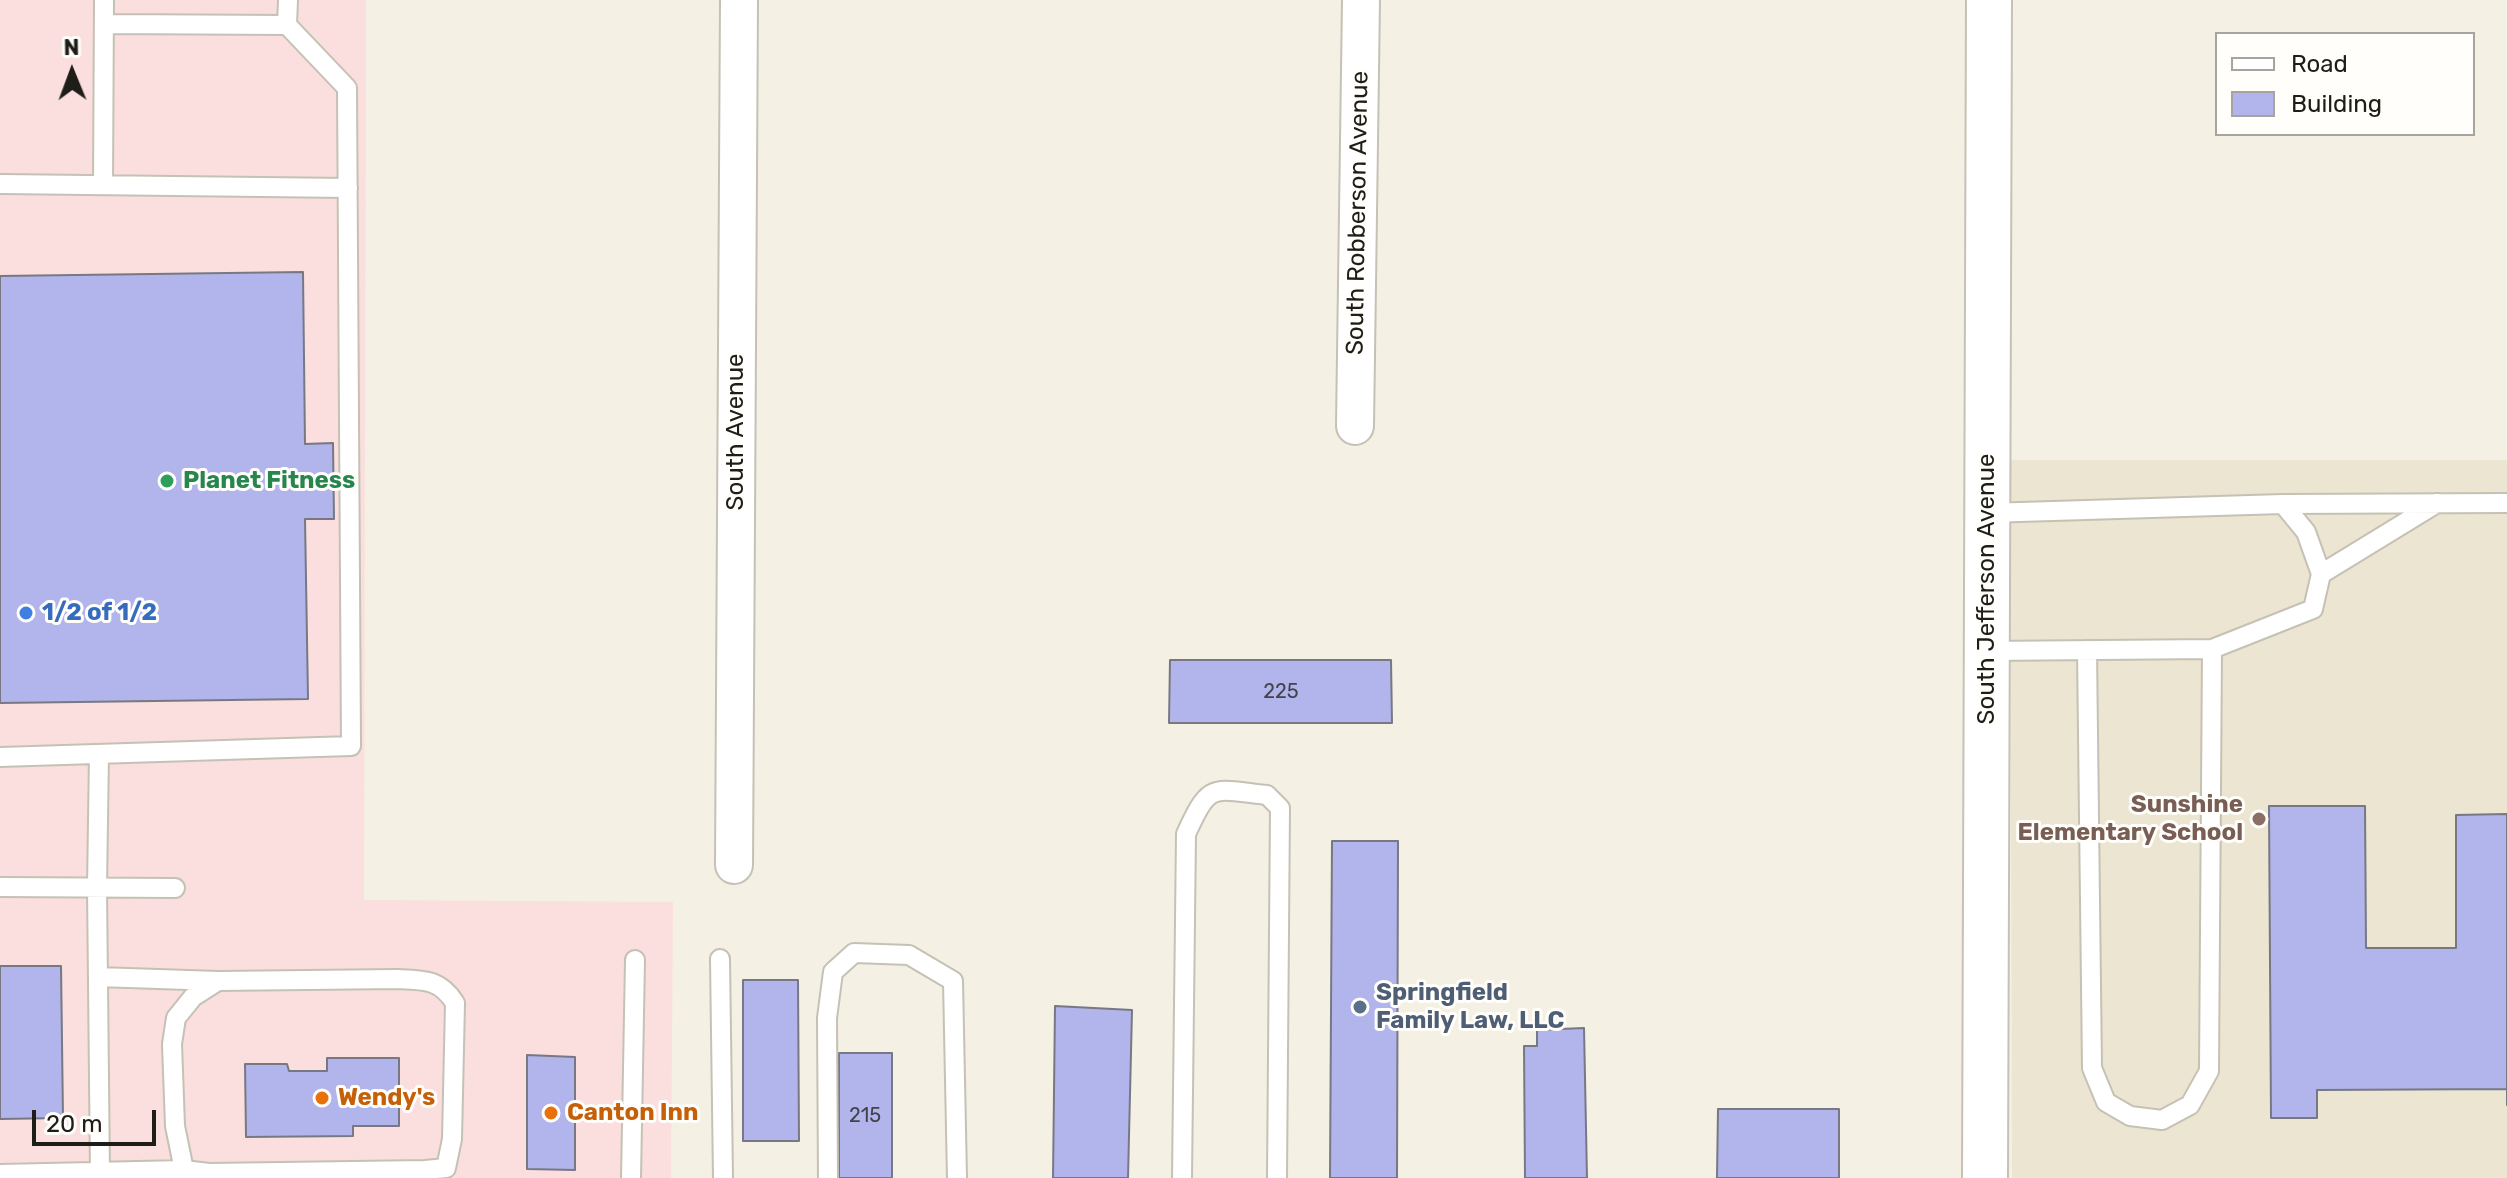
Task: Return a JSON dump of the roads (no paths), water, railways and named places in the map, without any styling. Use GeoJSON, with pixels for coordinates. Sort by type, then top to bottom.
{"type":"FeatureCollection","features":[{"type":"Feature","properties":{"kind":"main road","name":"South Jefferson Avenue"},"geometry":{"type":"LineString","coordinates":[[1985,1178],[1989,0]]}},
{"type":"Feature","properties":{"kind":"street","name":"South Avenue"},"geometry":{"type":"LineString","coordinates":[[734,865],[739,0]]}},
{"type":"Feature","properties":{"kind":"street","name":"South Robberson Avenue"},"geometry":{"type":"LineString","coordinates":[[1355,426],[1361,0]]}},
{"type":"Feature","properties":{"kind":"lane"},"geometry":{"type":"LineString","coordinates":[[103,185],[104,0]]}},
{"type":"Feature","properties":{"kind":"lane"},"geometry":{"type":"LineString","coordinates":[[0,757],[351,746],[347,88],[287,25],[288,0]]}},
{"type":"Feature","properties":{"kind":"lane"},"geometry":{"type":"LineString","coordinates":[[104,24],[287,25]]}},
{"type":"Feature","properties":{"kind":"lane"},"geometry":{"type":"LineString","coordinates":[[0,184],[348,188]]}},
{"type":"Feature","properties":{"kind":"lane"},"geometry":{"type":"LineString","coordinates":[[2321,574],[2440,502]]}},
{"type":"Feature","properties":{"kind":"lane"},"geometry":{"type":"LineString","coordinates":[[1987,513],[2283,504],[2507,503]]}},
{"type":"Feature","properties":{"kind":"lane"},"geometry":{"type":"LineString","coordinates":[[1987,651],[2212,649],[2313,609],[2321,574],[2306,532],[2283,504]]}},
{"type":"Feature","properties":{"kind":"lane"},"geometry":{"type":"LineString","coordinates":[[2087,650],[2092,1068],[2106,1102],[2130,1116],[2162,1120],[2190,1105],[2209,1071],[2212,649]]}},
{"type":"Feature","properties":{"kind":"lane"},"geometry":{"type":"LineString","coordinates":[[99,754],[100,1174]]}},
{"type":"Feature","properties":{"kind":"lane"},"geometry":{"type":"LineString","coordinates":[[1182,1178],[1186,834],[1201,801],[1219,789],[1267,795],[1280,808],[1277,1178]]}},
{"type":"Feature","properties":{"kind":"lane"},"geometry":{"type":"LineString","coordinates":[[0,887],[175,888]]}},
{"type":"Feature","properties":{"kind":"lane"},"geometry":{"type":"LineString","coordinates":[[828,1178],[827,1018],[833,972],[854,953],[909,955],[953,981],[957,1178]]}},
{"type":"Feature","properties":{"kind":"lane"},"geometry":{"type":"LineString","coordinates":[[720,959],[723,1178]]}},
{"type":"Feature","properties":{"kind":"lane"},"geometry":{"type":"LineString","coordinates":[[631,1178],[635,960]]}},
{"type":"Feature","properties":{"kind":"lane"},"geometry":{"type":"LineString","coordinates":[[13,1175],[446,1173],[452,1139],[455,1003],[446,988],[424,980],[218,981],[98,977]]}},
{"type":"Feature","properties":{"kind":"lane"},"geometry":{"type":"LineString","coordinates":[[184,1174],[175,1126],[172,1044],[176,1018],[193,997],[218,981]]}},
{"type":"Feature","properties":{"kind":"place","name":"Planet Fitness"},"geometry":{"type":"Point","coordinates":[167,481]}},
{"type":"Feature","properties":{"kind":"place","name":"1/2 of 1/2"},"geometry":{"type":"Point","coordinates":[26,613]}},
{"type":"Feature","properties":{"kind":"place","name":"Sunshine Elementary School"},"geometry":{"type":"Point","coordinates":[2259,819]}},
{"type":"Feature","properties":{"kind":"place","name":"Springfield Family Law, LLC"},"geometry":{"type":"Point","coordinates":[1360,1007]}},
{"type":"Feature","properties":{"kind":"place","name":"Wendy's"},"geometry":{"type":"Point","coordinates":[322,1098]}},
{"type":"Feature","properties":{"kind":"place","name":"Canton Inn"},"geometry":{"type":"Point","coordinates":[551,1113]}}]}
